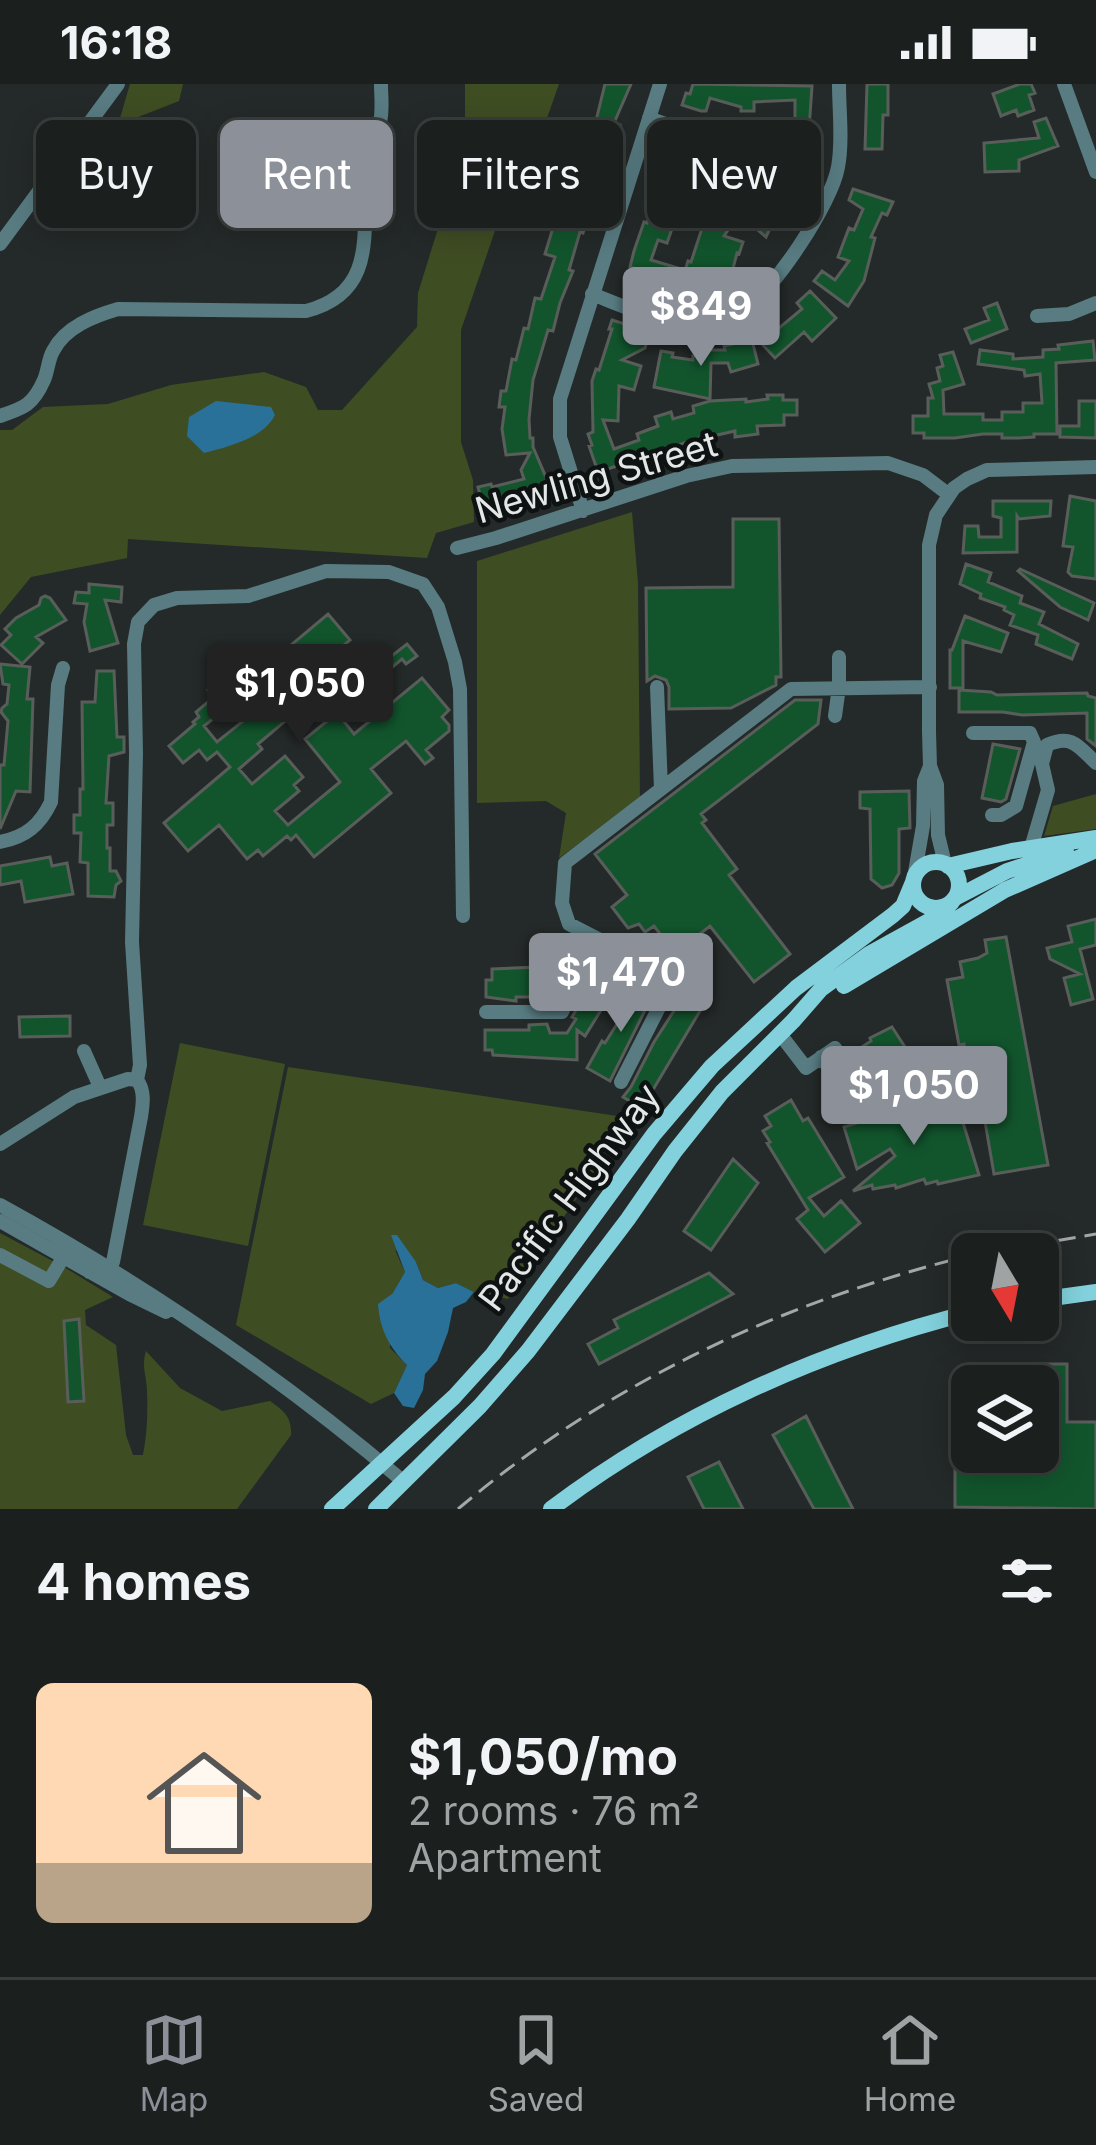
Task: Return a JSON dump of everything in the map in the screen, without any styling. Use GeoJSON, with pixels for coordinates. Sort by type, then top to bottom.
{"type":"FeatureCollection","features":[{"type":"Feature","properties":{"kind":"main road"},"geometry":{"type":"LineString","coordinates":[[946,865],[958,878],[954,900],[934,908],[923,904],[915,894],[914,880],[929,863],[946,865],[1030,848],[1096,845]]}},
{"type":"Feature","properties":{"kind":"main road"},"geometry":{"type":"LineString","coordinates":[[787,1027],[854,979],[992,897],[1096,845]]}},
{"type":"Feature","properties":{"kind":"main road","name":"Pacific Highway"},"geometry":{"type":"LineString","coordinates":[[376,1509],[481,1406],[528,1351],[722,1092],[821,989],[869,954],[938,916],[954,900],[1019,867],[1096,845]]}},
{"type":"Feature","properties":{"kind":"main road","name":"Pacific Highway"},"geometry":{"type":"LineString","coordinates":[[332,1509],[454,1397],[493,1354],[654,1134],[712,1066],[796,988],[893,915],[914,880]]}},
{"type":"Feature","properties":{"kind":"main road"},"geometry":{"type":"LineString","coordinates":[[1059,1297],[1096,1292]]}},
{"type":"Feature","properties":{"kind":"main road"},"geometry":{"type":"LineString","coordinates":[[550,1509],[652,1441],[779,1377],[873,1340],[951,1318]]}},
{"type":"Feature","properties":{"kind":"street"},"geometry":{"type":"LineString","coordinates":[[0,244],[118,84]]}},
{"type":"Feature","properties":{"kind":"street"},"geometry":{"type":"LineString","coordinates":[[0,416],[28,407],[44,381],[53,350],[93,316],[118,309],[305,310],[322,306],[340,293],[356,276],[364,254],[366,161],[382,114],[381,84]]}},
{"type":"Feature","properties":{"kind":"street"},"geometry":{"type":"LineString","coordinates":[[583,511],[558,418],[563,381],[660,84]]}},
{"type":"Feature","properties":{"kind":"street"},"geometry":{"type":"LineString","coordinates":[[592,294],[687,324],[711,323],[745,310],[782,267],[832,192],[839,164],[839,84]]}},
{"type":"Feature","properties":{"kind":"street"},"geometry":{"type":"LineString","coordinates":[[1064,84],[1096,172]]}},
{"type":"Feature","properties":{"kind":"street"},"geometry":{"type":"LineString","coordinates":[[649,118],[655,120]]}},
{"type":"Feature","properties":{"kind":"street"},"geometry":{"type":"LineString","coordinates":[[1037,316],[1069,314],[1096,303]]}},
{"type":"Feature","properties":{"kind":"street","name":"Newling Street"},"geometry":{"type":"LineString","coordinates":[[457,548],[732,466],[888,463],[923,475],[948,494]]}},
{"type":"Feature","properties":{"kind":"street"},"geometry":{"type":"LineString","coordinates":[[914,880],[924,781],[930,766],[928,545],[936,515],[948,494],[967,478],[987,470],[1096,467]]}},
{"type":"Feature","properties":{"kind":"street"},"geometry":{"type":"LineString","coordinates":[[89,1272],[113,1262],[141,1117],[132,942],[134,644],[138,622],[154,605],[177,598],[248,596],[326,571],[389,572],[423,584],[438,607],[460,689],[463,916]]}},
{"type":"Feature","properties":{"kind":"street"},"geometry":{"type":"LineString","coordinates":[[835,716],[838,657]]}},
{"type":"Feature","properties":{"kind":"street"},"geometry":{"type":"LineString","coordinates":[[0,842],[30,832],[51,802],[63,668]]}},
{"type":"Feature","properties":{"kind":"street"},"geometry":{"type":"LineString","coordinates":[[656,687],[661,789]]}},
{"type":"Feature","properties":{"kind":"street"},"geometry":{"type":"LineString","coordinates":[[621,1082],[674,978],[569,924],[562,903],[565,863],[791,688],[930,687]]}},
{"type":"Feature","properties":{"kind":"street"},"geometry":{"type":"LineString","coordinates":[[979,733],[1030,733],[1034,742],[1016,806],[992,815]]}},
{"type":"Feature","properties":{"kind":"street"},"geometry":{"type":"LineString","coordinates":[[1030,848],[1048,790],[1042,764],[1047,745],[1061,739],[1075,742],[1096,763]]}},
{"type":"Feature","properties":{"kind":"street"},"geometry":{"type":"LineString","coordinates":[[930,766],[936,780],[937,826],[946,865]]}},
{"type":"Feature","properties":{"kind":"street"},"geometry":{"type":"LineString","coordinates":[[486,1012],[562,1012],[597,938]]}},
{"type":"Feature","properties":{"kind":"street"},"geometry":{"type":"LineString","coordinates":[[787,1027],[806,1068],[821,1058]]}},
{"type":"Feature","properties":{"kind":"street"},"geometry":{"type":"LineString","coordinates":[[85,1051],[100,1087]]}},
{"type":"Feature","properties":{"kind":"street"},"geometry":{"type":"LineString","coordinates":[[0,1144],[74,1096],[137,1080]]}},
{"type":"Feature","properties":{"kind":"street"},"geometry":{"type":"LineString","coordinates":[[0,1205],[110,1266],[209,1332],[302,1398],[404,1482]]}},
{"type":"Feature","properties":{"kind":"street"},"geometry":{"type":"LineString","coordinates":[[0,1221],[209,1332]]}},
{"type":"Feature","properties":{"kind":"street"},"geometry":{"type":"LineString","coordinates":[[2,1262],[49,1281],[64,1256]]}},
{"type":"Feature","properties":{"kind":"green space"},"geometry":{"type":"Polygon","coordinates":[[[130,84],[183,84],[179,101],[119,120],[130,84]]]}},
{"type":"Feature","properties":{"kind":"green space"},"geometry":{"type":"Polygon","coordinates":[[[465,84],[559,84],[546,120],[465,120],[465,84]]]}},
{"type":"Feature","properties":{"kind":"green space"},"geometry":{"type":"Polygon","coordinates":[[[438,228],[496,228],[461,330],[461,442],[473,480],[474,522],[436,533],[427,558],[128,539],[127,558],[31,577],[0,615],[0,430],[12,430],[43,407],[108,404],[171,385],[264,372],[306,387],[318,410],[342,410],[417,327],[418,293],[438,228]]]}},
{"type":"Feature","properties":{"kind":"green space"},"geometry":{"type":"Polygon","coordinates":[[[632,512],[638,583],[640,799],[559,858],[566,813],[546,801],[477,803],[477,561],[632,512]]]}},
{"type":"Feature","properties":{"kind":"green space"},"geometry":{"type":"Polygon","coordinates":[[[1096,794],[1096,829],[1044,836],[1053,806],[1096,794]]]}},
{"type":"Feature","properties":{"kind":"green space"},"geometry":{"type":"Polygon","coordinates":[[[180,1043],[285,1064],[248,1246],[143,1225],[180,1043]]]}},
{"type":"Feature","properties":{"kind":"green space"},"geometry":{"type":"Polygon","coordinates":[[[288,1067],[631,1118],[508,1299],[456,1283],[438,1288],[423,1280],[416,1262],[395,1250],[405,1272],[392,1294],[390,1348],[407,1365],[394,1393],[371,1404],[236,1325],[288,1067]]]}},
{"type":"Feature","properties":{"kind":"green space"},"geometry":{"type":"Polygon","coordinates":[[[0,1233],[113,1297],[85,1310],[86,1325],[116,1345],[126,1435],[133,1455],[143,1455],[145,1439],[146,1351],[180,1388],[222,1411],[270,1401],[283,1411],[291,1435],[237,1509],[0,1509],[0,1233]]]}},
{"type":"Feature","properties":{"kind":"water"},"geometry":{"type":"Polygon","coordinates":[[[216,401],[271,407],[275,415],[254,436],[204,453],[187,436],[189,417],[216,401]]]}},
{"type":"Feature","properties":{"kind":"water"},"geometry":{"type":"Polygon","coordinates":[[[391,1235],[397,1235],[423,1280],[438,1288],[456,1283],[474,1292],[453,1308],[437,1361],[425,1374],[414,1408],[403,1406],[394,1393],[407,1365],[386,1338],[379,1313],[378,1304],[392,1294],[405,1272],[391,1235]]]}},
{"type":"Feature","properties":{"kind":"building"},"geometry":{"type":"Polygon","coordinates":[[[605,84],[631,84],[615,120],[596,120],[605,84]]]}},
{"type":"Feature","properties":{"kind":"building"},"geometry":{"type":"Polygon","coordinates":[[[693,84],[812,86],[810,120],[795,120],[795,100],[754,102],[754,111],[741,111],[741,107],[710,98],[706,111],[701,111],[682,105],[686,93],[690,94],[693,84]]]}},
{"type":"Feature","properties":{"kind":"building"},"geometry":{"type":"Polygon","coordinates":[[[867,84],[888,84],[882,149],[865,149],[867,84]]]}},
{"type":"Feature","properties":{"kind":"building"},"geometry":{"type":"Polygon","coordinates":[[[1031,84],[1034,110],[1001,116],[993,94],[1031,84]]]}},
{"type":"Feature","properties":{"kind":"building"},"geometry":{"type":"Polygon","coordinates":[[[1046,118],[1058,146],[1019,160],[1019,171],[985,172],[984,143],[1039,138],[1034,122],[1046,118]]]}},
{"type":"Feature","properties":{"kind":"building"},"geometry":{"type":"Polygon","coordinates":[[[853,189],[893,202],[871,237],[875,238],[864,281],[848,306],[814,281],[822,271],[835,280],[849,261],[838,257],[849,228],[854,230],[863,209],[849,200],[853,189]]]}},
{"type":"Feature","properties":{"kind":"building"},"geometry":{"type":"Polygon","coordinates":[[[644,222],[647,228],[672,228],[667,243],[658,240],[651,260],[678,268],[673,284],[653,278],[649,291],[631,285],[636,269],[630,267],[644,222]]]}},
{"type":"Feature","properties":{"kind":"building"},"geometry":{"type":"Polygon","coordinates":[[[553,228],[584,228],[533,380],[530,438],[551,489],[521,504],[520,500],[484,510],[478,487],[524,479],[521,470],[530,453],[506,455],[505,407],[499,407],[512,359],[516,360],[535,298],[541,299],[555,257],[545,254],[553,228]]]}},
{"type":"Feature","properties":{"kind":"building"},"geometry":{"type":"Polygon","coordinates":[[[702,228],[730,228],[724,236],[743,242],[728,288],[717,285],[712,299],[694,293],[698,282],[683,277],[702,228]]]}},
{"type":"Feature","properties":{"kind":"building"},"geometry":{"type":"Polygon","coordinates":[[[810,291],[836,318],[812,341],[804,332],[775,358],[761,343],[802,309],[797,303],[810,291]]]}},
{"type":"Feature","properties":{"kind":"building"},"geometry":{"type":"Polygon","coordinates":[[[997,303],[1007,329],[971,343],[965,329],[989,320],[984,308],[997,303]]]}},
{"type":"Feature","properties":{"kind":"building"},"geometry":{"type":"Polygon","coordinates":[[[612,320],[650,332],[645,348],[622,360],[641,366],[634,390],[619,386],[618,421],[603,420],[614,449],[639,440],[637,434],[658,426],[655,417],[671,412],[673,419],[694,413],[693,406],[710,401],[746,402],[783,395],[783,400],[797,400],[797,415],[784,415],[784,425],[757,426],[758,434],[735,437],[735,431],[713,439],[699,438],[646,456],[639,453],[598,472],[588,434],[593,432],[592,381],[612,320]]]}},
{"type":"Feature","properties":{"kind":"building"},"geometry":{"type":"Polygon","coordinates":[[[752,340],[758,364],[731,372],[728,363],[711,363],[710,399],[654,387],[661,351],[693,360],[693,356],[705,356],[705,350],[725,350],[724,346],[752,340]]]}},
{"type":"Feature","properties":{"kind":"building"},"geometry":{"type":"Polygon","coordinates":[[[1093,341],[1095,360],[1056,363],[1057,434],[924,438],[924,433],[913,433],[913,416],[928,416],[928,398],[933,398],[929,384],[940,381],[940,355],[953,352],[964,384],[943,390],[944,414],[983,414],[983,420],[1002,420],[1002,412],[1023,412],[1023,403],[1042,403],[1040,374],[1025,376],[1024,370],[978,364],[980,350],[1013,354],[1013,359],[1043,357],[1043,350],[1059,349],[1058,345],[1093,341]]]}},
{"type":"Feature","properties":{"kind":"building"},"geometry":{"type":"Polygon","coordinates":[[[1079,401],[1096,401],[1096,438],[1060,437],[1060,426],[1079,426],[1079,401]]]}},
{"type":"Feature","properties":{"kind":"building"},"geometry":{"type":"Polygon","coordinates":[[[1070,496],[1096,501],[1096,579],[1068,572],[1073,547],[1063,546],[1070,496]]]}},
{"type":"Feature","properties":{"kind":"building"},"geometry":{"type":"Polygon","coordinates":[[[993,501],[1051,501],[1050,516],[1017,516],[1017,552],[963,553],[965,526],[978,526],[979,537],[1001,537],[1001,518],[993,516],[993,501]]]}},
{"type":"Feature","properties":{"kind":"building"},"geometry":{"type":"Polygon","coordinates":[[[733,519],[779,519],[781,677],[776,677],[776,685],[731,708],[669,709],[666,680],[655,676],[647,681],[646,588],[733,587],[733,519]]]}},
{"type":"Feature","properties":{"kind":"building"},"geometry":{"type":"Polygon","coordinates":[[[966,564],[991,573],[988,582],[1022,596],[1020,603],[1044,612],[1039,624],[1078,644],[1072,659],[1036,644],[1038,635],[1010,625],[1014,615],[1005,607],[960,584],[966,564]]]}},
{"type":"Feature","properties":{"kind":"building"},"geometry":{"type":"Polygon","coordinates":[[[1020,569],[1094,603],[1088,620],[1060,607],[1020,569]]]}},
{"type":"Feature","properties":{"kind":"building"},"geometry":{"type":"Polygon","coordinates":[[[89,584],[122,587],[121,602],[105,600],[118,643],[90,651],[84,622],[87,604],[74,603],[76,592],[89,593],[89,584]]]}},
{"type":"Feature","properties":{"kind":"building"},"geometry":{"type":"Polygon","coordinates":[[[45,596],[66,620],[36,637],[43,643],[22,664],[1,645],[11,635],[5,629],[45,596]]]}},
{"type":"Feature","properties":{"kind":"building"},"geometry":{"type":"Polygon","coordinates":[[[328,614],[350,640],[306,677],[319,693],[372,648],[384,662],[407,644],[417,656],[406,664],[402,659],[384,674],[389,680],[342,719],[354,734],[422,678],[449,710],[442,717],[449,731],[426,750],[433,758],[425,764],[406,741],[371,769],[391,793],[314,857],[296,835],[291,840],[287,836],[263,856],[258,850],[247,859],[219,825],[188,851],[164,823],[230,767],[217,752],[207,760],[199,750],[183,763],[169,746],[195,724],[196,712],[214,697],[208,690],[247,658],[253,665],[273,649],[284,651],[328,614]],[[286,660],[204,726],[217,742],[299,676],[286,660]],[[319,702],[296,722],[291,716],[258,744],[262,749],[239,769],[252,784],[285,756],[303,777],[294,785],[299,791],[275,811],[288,825],[340,782],[305,739],[332,717],[319,702]]]}},
{"type":"Feature","properties":{"kind":"building"},"geometry":{"type":"Polygon","coordinates":[[[965,616],[1008,633],[1001,652],[963,641],[963,688],[950,688],[950,650],[965,616]]]}},
{"type":"Feature","properties":{"kind":"building"},"geometry":{"type":"Polygon","coordinates":[[[0,664],[30,667],[27,699],[33,699],[30,792],[16,791],[0,829],[0,765],[4,765],[8,721],[1,712],[9,685],[3,684],[0,664]]]}},
{"type":"Feature","properties":{"kind":"building"},"geometry":{"type":"Polygon","coordinates":[[[97,671],[114,671],[117,737],[124,737],[124,752],[109,756],[106,803],[113,803],[113,825],[107,825],[110,871],[116,871],[121,881],[114,897],[88,896],[88,863],[80,862],[81,833],[74,833],[74,815],[80,815],[83,789],[82,702],[95,702],[97,671]]]}},
{"type":"Feature","properties":{"kind":"building"},"geometry":{"type":"Polygon","coordinates":[[[959,690],[997,695],[1087,693],[1096,698],[1096,746],[1087,739],[1087,713],[959,712],[959,690]]]}},
{"type":"Feature","properties":{"kind":"building"},"geometry":{"type":"Polygon","coordinates":[[[795,700],[821,700],[818,724],[701,814],[706,820],[702,823],[737,869],[729,875],[790,954],[754,982],[710,926],[675,953],[654,926],[645,932],[639,924],[628,928],[612,907],[627,895],[595,854],[795,700]]]}},
{"type":"Feature","properties":{"kind":"building"},"geometry":{"type":"Polygon","coordinates":[[[993,744],[1020,749],[1006,799],[1001,802],[982,798],[993,744]]]}},
{"type":"Feature","properties":{"kind":"building"},"geometry":{"type":"Polygon","coordinates":[[[909,791],[910,828],[899,829],[899,873],[892,885],[882,888],[871,879],[870,809],[860,808],[860,792],[909,791]]]}},
{"type":"Feature","properties":{"kind":"building"},"geometry":{"type":"Polygon","coordinates":[[[50,857],[52,866],[67,863],[73,894],[25,902],[21,881],[0,885],[0,866],[50,857]]]}},
{"type":"Feature","properties":{"kind":"building"},"geometry":{"type":"Polygon","coordinates":[[[1096,919],[1096,945],[1080,949],[1093,999],[1071,1005],[1064,978],[1080,974],[1050,959],[1047,948],[1072,942],[1068,926],[1096,919]]]}},
{"type":"Feature","properties":{"kind":"building"},"geometry":{"type":"Polygon","coordinates":[[[1006,937],[1048,1165],[994,1174],[983,1110],[976,1111],[947,980],[963,977],[960,962],[987,953],[985,940],[1006,937]]]}},
{"type":"Feature","properties":{"kind":"building"},"geometry":{"type":"Polygon","coordinates":[[[543,957],[564,957],[561,988],[531,988],[530,997],[516,997],[516,1001],[486,997],[492,969],[538,967],[543,957]]]}},
{"type":"Feature","properties":{"kind":"building"},"geometry":{"type":"Polygon","coordinates":[[[604,962],[624,973],[585,1036],[577,1030],[577,1060],[493,1055],[492,1050],[485,1050],[485,1030],[529,1030],[529,1025],[547,1024],[550,1033],[567,1033],[604,962]]]}},
{"type":"Feature","properties":{"kind":"building"},"geometry":{"type":"Polygon","coordinates":[[[644,981],[656,988],[610,1081],[587,1068],[644,981]]]}},
{"type":"Feature","properties":{"kind":"building"},"geometry":{"type":"Polygon","coordinates":[[[679,1003],[700,1011],[642,1108],[623,1097],[679,1003]]]}},
{"type":"Feature","properties":{"kind":"building"},"geometry":{"type":"Polygon","coordinates":[[[70,1016],[70,1036],[20,1037],[19,1017],[70,1016]]]}},
{"type":"Feature","properties":{"kind":"building"},"geometry":{"type":"Polygon","coordinates":[[[892,1027],[905,1047],[872,1069],[859,1049],[892,1027]]]}},
{"type":"Feature","properties":{"kind":"building"},"geometry":{"type":"Polygon","coordinates":[[[791,1100],[803,1121],[808,1118],[844,1177],[809,1198],[824,1216],[841,1201],[860,1223],[825,1252],[797,1219],[808,1210],[763,1131],[771,1126],[765,1116],[791,1100]]]}},
{"type":"Feature","properties":{"kind":"building"},"geometry":{"type":"Polygon","coordinates":[[[957,1103],[979,1175],[938,1184],[926,1184],[924,1179],[896,1188],[873,1189],[872,1185],[853,1191],[895,1156],[890,1149],[857,1169],[844,1127],[892,1112],[895,1122],[957,1103]]]}},
{"type":"Feature","properties":{"kind":"building"},"geometry":{"type":"Polygon","coordinates":[[[733,1159],[758,1183],[711,1250],[684,1231],[733,1159]]]}},
{"type":"Feature","properties":{"kind":"building"},"geometry":{"type":"Polygon","coordinates":[[[709,1273],[733,1294],[599,1364],[588,1344],[618,1328],[614,1320],[709,1273]]]}},
{"type":"Feature","properties":{"kind":"building"},"geometry":{"type":"Polygon","coordinates":[[[79,1319],[84,1401],[68,1402],[64,1321],[79,1319]]]}},
{"type":"Feature","properties":{"kind":"building"},"geometry":{"type":"Polygon","coordinates":[[[1067,1364],[1067,1422],[1096,1422],[1096,1509],[955,1507],[955,1473],[1059,1473],[1059,1365],[983,1365],[1067,1364]]]}},
{"type":"Feature","properties":{"kind":"building"},"geometry":{"type":"Polygon","coordinates":[[[806,1416],[853,1509],[814,1509],[773,1435],[806,1416]]]}},
{"type":"Feature","properties":{"kind":"building"},"geometry":{"type":"Polygon","coordinates":[[[719,1462],[743,1509],[704,1509],[688,1477],[719,1462]]]}},
{"type":"Feature","properties":{"kind":"railway"},"geometry":{"type":"LineString","coordinates":[[1059,1240],[1096,1234]]}},
{"type":"Feature","properties":{"kind":"railway"},"geometry":{"type":"LineString","coordinates":[[458,1509],[575,1422],[700,1352],[832,1297],[951,1261]]}}]}
